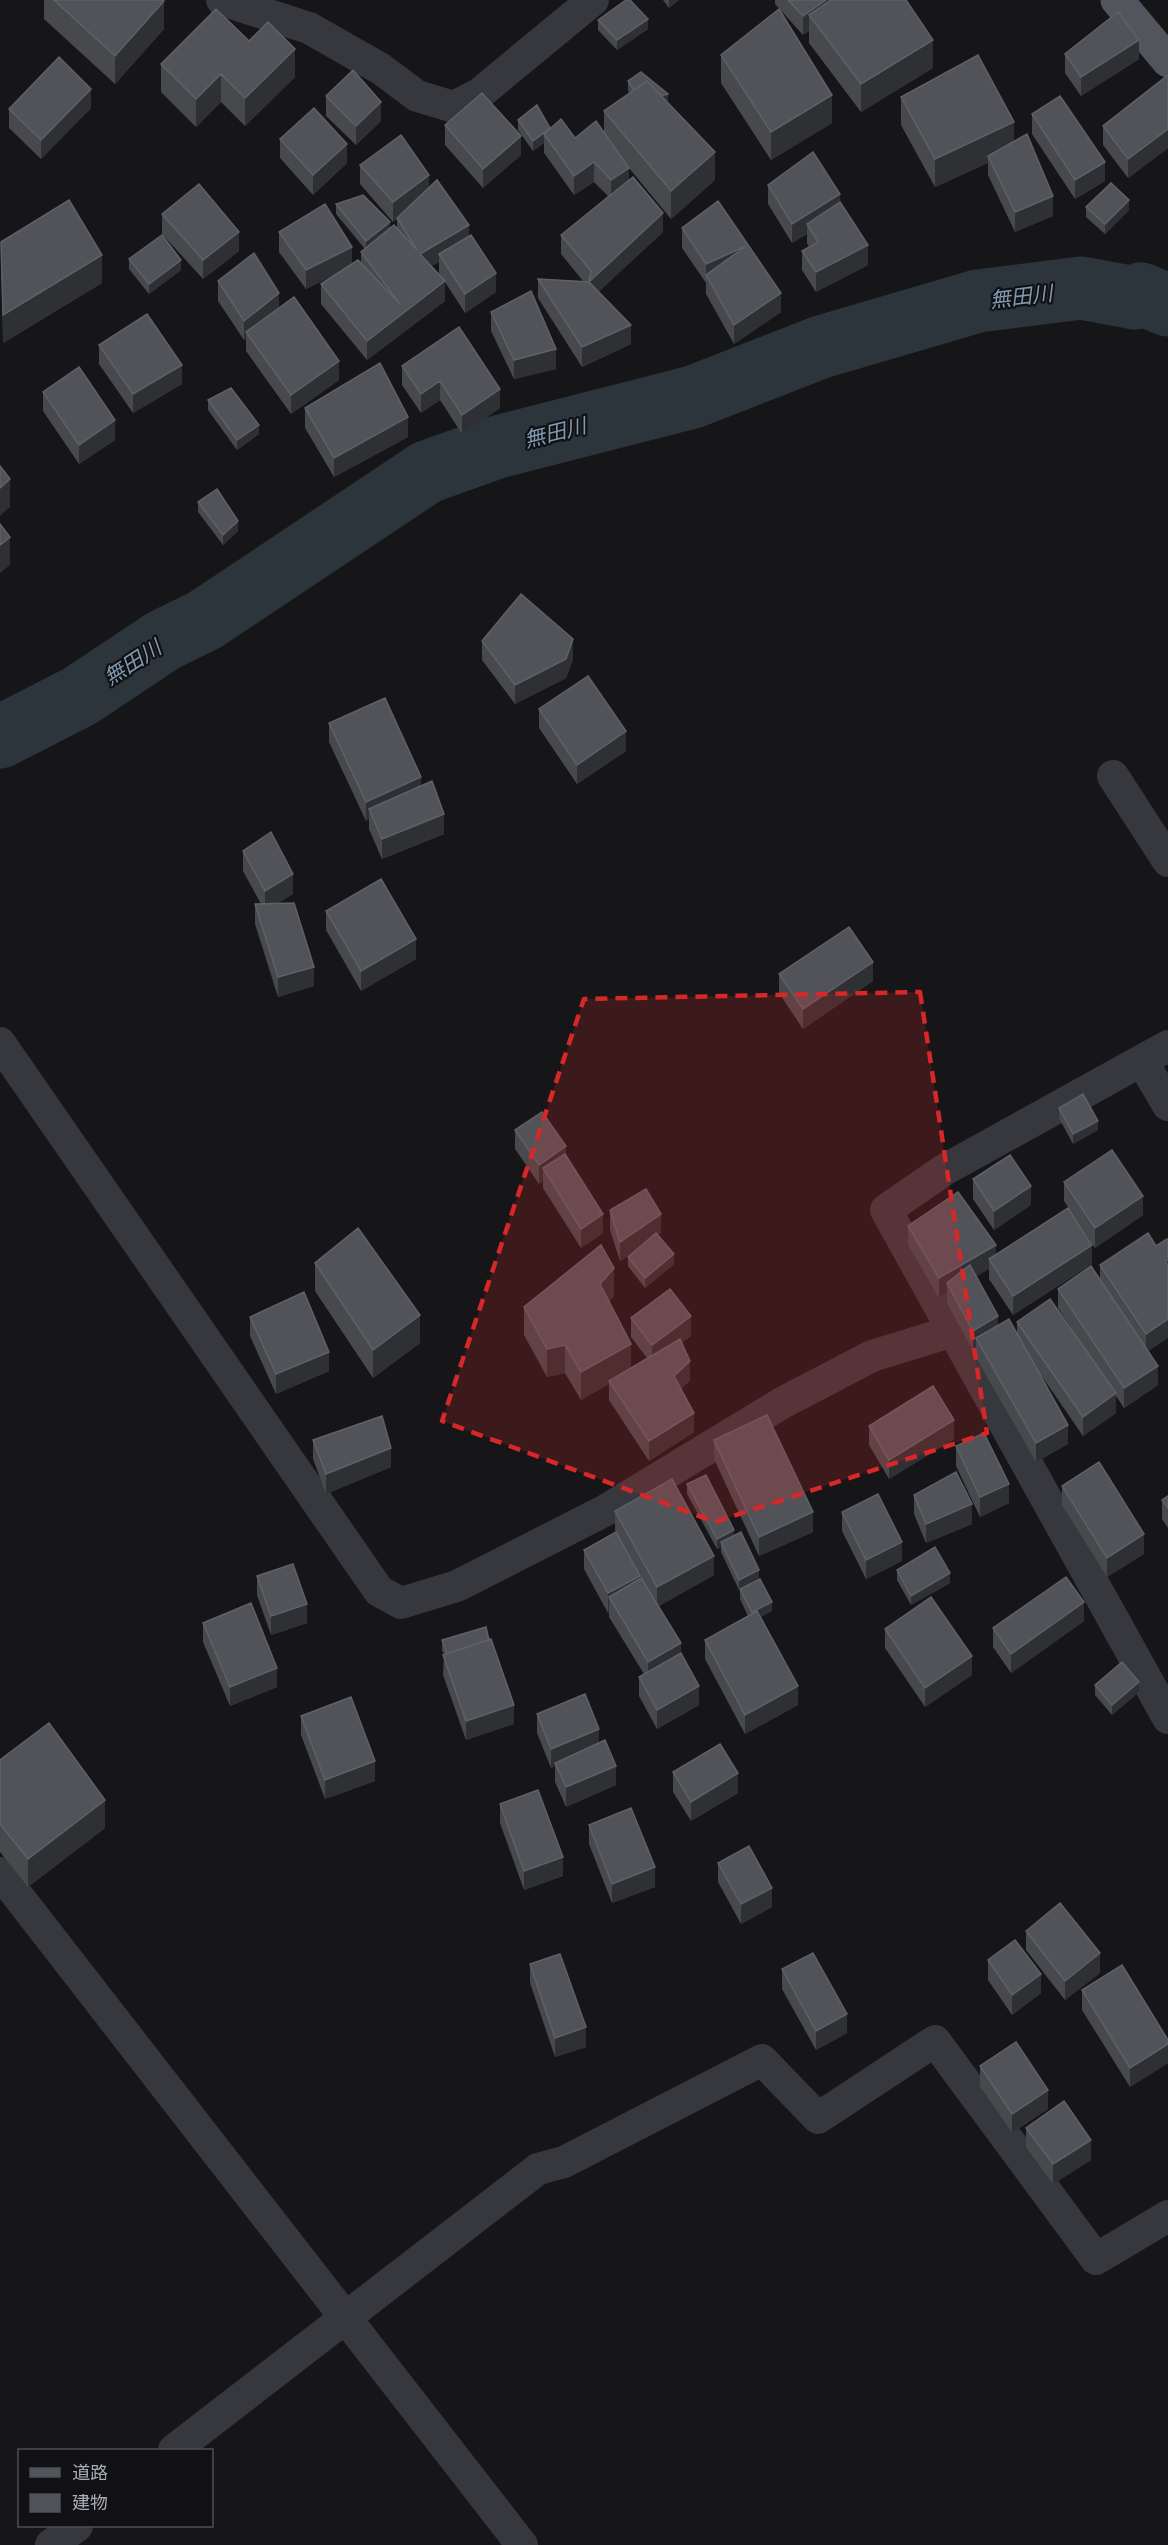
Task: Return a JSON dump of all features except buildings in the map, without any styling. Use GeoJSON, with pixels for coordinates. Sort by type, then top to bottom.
{"type":"FeatureCollection","features":[{"type":"Feature","properties":{"kind":"main road"},"geometry":{"type":"LineString","coordinates":[[1117,0],[1168,60]]}},
{"type":"Feature","properties":{"kind":"street"},"geometry":{"type":"LineString","coordinates":[[222,0],[309,28],[381,69],[417,96],[454,107],[479,94],[593,0]]}},
{"type":"Feature","properties":{"kind":"street"},"geometry":{"type":"LineString","coordinates":[[1113,776],[1168,861]]}},
{"type":"Feature","properties":{"kind":"street"},"geometry":{"type":"LineString","coordinates":[[0,1043],[379,1591],[401,1603],[457,1586],[606,1510],[782,1403],[872,1356],[953,1331]]}},
{"type":"Feature","properties":{"kind":"street"},"geometry":{"type":"LineString","coordinates":[[1168,1105],[1155,1053],[944,1170],[886,1210],[1168,1718]]}},
{"type":"Feature","properties":{"kind":"street"},"geometry":{"type":"LineString","coordinates":[[0,1873],[522,2545]]}},
{"type":"Feature","properties":{"kind":"street"},"geometry":{"type":"LineString","coordinates":[[177,2449],[538,2169],[564,2162],[762,2060],[818,2118],[935,2041],[1096,2259],[1168,2216]]}},
{"type":"Feature","properties":{"kind":"street"},"geometry":{"type":"LineString","coordinates":[[51,2545],[76,2527]]}},
{"type":"Feature","properties":{"kind":"highlighted area"},"geometry":{"type":"Polygon","coordinates":[[[920,992],[987,1433],[715,1522],[442,1421],[584,999],[920,992]]]}},
{"type":"Feature","properties":{"kind":"waterway","name":"無田川"},"geometry":{"type":"LineString","coordinates":[[0,737],[80,696],[164,640],[205,620],[427,472],[497,447],[693,397],[821,347],[978,301],[1081,288],[1135,298],[1141,294],[1168,305]]}}]}
